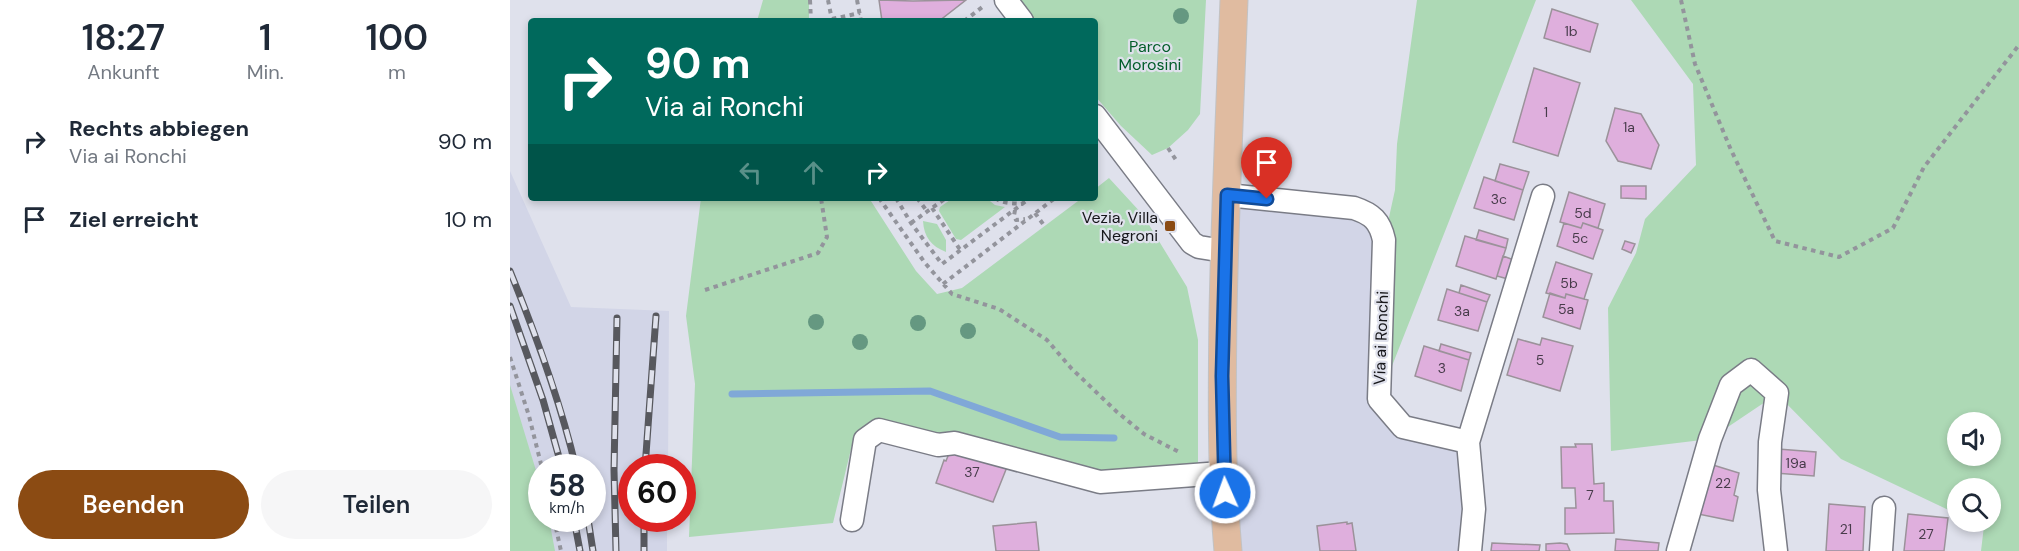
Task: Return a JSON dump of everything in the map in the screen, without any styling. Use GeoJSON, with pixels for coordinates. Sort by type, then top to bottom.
{"type":"FeatureCollection","features":[{"type":"Feature","properties":{"kind":"main road"},"geometry":{"type":"LineString","coordinates":[[1228,551],[1222,433],[1224,251],[1234,0]]}},
{"type":"Feature","properties":{"kind":"street"},"geometry":{"type":"LineString","coordinates":[[1006,0],[1020,18]]}},
{"type":"Feature","properties":{"kind":"street"},"geometry":{"type":"LineString","coordinates":[[1098,120],[1192,243],[1199,247],[1224,251]]}},
{"type":"Feature","properties":{"kind":"street","name":"Via ai Ronchi"},"geometry":{"type":"LineString","coordinates":[[1227,195],[1354,208],[1369,213],[1375,219],[1384,240],[1379,399],[1403,427],[1468,442]]}},
{"type":"Feature","properties":{"kind":"street"},"geometry":{"type":"LineString","coordinates":[[1470,551],[1474,508],[1468,442],[1544,196]]}},
{"type":"Feature","properties":{"kind":"street"},"geometry":{"type":"LineString","coordinates":[[1678,551],[1710,439],[1731,385],[1751,370],[1777,393],[1770,442],[1769,490],[1776,551]]}},
{"type":"Feature","properties":{"kind":"street"},"geometry":{"type":"LineString","coordinates":[[852,520],[865,440],[879,430],[938,445],[955,443],[1100,482],[1221,473],[1224,475]]}},
{"type":"Feature","properties":{"kind":"street"},"geometry":{"type":"LineString","coordinates":[[1881,551],[1884,508]]}},
{"type":"Feature","properties":{"kind":"path"},"geometry":{"type":"LineString","coordinates":[[810,0],[811,18]]}},
{"type":"Feature","properties":{"kind":"path"},"geometry":{"type":"LineString","coordinates":[[830,0],[832,18]]}},
{"type":"Feature","properties":{"kind":"path"},"geometry":{"type":"LineString","coordinates":[[857,0],[861,18]]}},
{"type":"Feature","properties":{"kind":"path"},"geometry":{"type":"LineString","coordinates":[[968,18],[991,0]]}},
{"type":"Feature","properties":{"kind":"path"},"geometry":{"type":"LineString","coordinates":[[1681,0],[1695,64],[1731,150],[1775,242],[1839,257],[1893,228],[1924,167],[2019,45]]}},
{"type":"Feature","properties":{"kind":"path"},"geometry":{"type":"LineString","coordinates":[[840,18],[860,13]]}},
{"type":"Feature","properties":{"kind":"path"},"geometry":{"type":"LineString","coordinates":[[1168,148],[1176,160]]}},
{"type":"Feature","properties":{"kind":"path"},"geometry":{"type":"LineString","coordinates":[[705,290],[818,254],[827,237],[821,201]]}},
{"type":"Feature","properties":{"kind":"path"},"geometry":{"type":"LineString","coordinates":[[881,201],[924,263],[952,294],[999,309],[1047,340],[1071,368],[1117,412],[1144,434],[1182,453]]}},
{"type":"Feature","properties":{"kind":"path"},"geometry":{"type":"LineString","coordinates":[[898,201],[911,223],[942,264],[1026,201]]}},
{"type":"Feature","properties":{"kind":"path"},"geometry":{"type":"LineString","coordinates":[[919,201],[927,211]]}},
{"type":"Feature","properties":{"kind":"path"},"geometry":{"type":"LineString","coordinates":[[911,223],[942,201]]}},
{"type":"Feature","properties":{"kind":"path"},"geometry":{"type":"LineString","coordinates":[[1002,201],[1023,204]]}},
{"type":"Feature","properties":{"kind":"path"},"geometry":{"type":"LineString","coordinates":[[1043,207],[1044,201]]}},
{"type":"Feature","properties":{"kind":"path"},"geometry":{"type":"LineString","coordinates":[[943,284],[1050,201]]}},
{"type":"Feature","properties":{"kind":"path"},"geometry":{"type":"LineString","coordinates":[[932,208],[961,251]]}},
{"type":"Feature","properties":{"kind":"path"},"geometry":{"type":"LineString","coordinates":[[1015,209],[1016,220],[1027,219]]}},
{"type":"Feature","properties":{"kind":"path"},"geometry":{"type":"LineString","coordinates":[[1035,213],[1043,224]]}},
{"type":"Feature","properties":{"kind":"path"},"geometry":{"type":"LineString","coordinates":[[510,357],[538,454]]}},
{"type":"Feature","properties":{"kind":"path"},"geometry":{"type":"LineString","coordinates":[[557,532],[561,551]]}},
{"type":"Feature","properties":{"kind":"shaded area"},"geometry":{"type":"Polygon","coordinates":[[[510,171],[571,307],[669,311],[668,454],[618,454],[618,532],[667,532],[667,551],[540,551],[535,532],[606,532],[606,454],[528,454],[528,508],[510,443],[510,171]]]}},
{"type":"Feature","properties":{"kind":"shaded area"},"geometry":{"type":"Polygon","coordinates":[[[1227,195],[1375,219],[1379,399],[1403,427],[1468,442],[1470,551],[1229,551],[1227,195]]]}},
{"type":"Feature","properties":{"kind":"green space"},"geometry":{"type":"Polygon","coordinates":[[[763,0],[809,0],[809,18],[758,18],[763,0]]]}},
{"type":"Feature","properties":{"kind":"green space","name":"Parco Morosini"},"geometry":{"type":"Polygon","coordinates":[[[1013,0],[1206,0],[1200,114],[1188,130],[1168,148],[1152,155],[1121,126],[1098,99],[1098,18],[1029,18],[1013,0]]]}},
{"type":"Feature","properties":{"kind":"green space"},"geometry":{"type":"Polygon","coordinates":[[[1417,0],[1536,0],[1379,399],[1384,240],[1395,190],[1397,144],[1417,0]]]}},
{"type":"Feature","properties":{"kind":"green space"},"geometry":{"type":"Polygon","coordinates":[[[1631,0],[2019,0],[2019,551],[1981,551],[1983,532],[2001,532],[2001,478],[1947,478],[1947,509],[1841,459],[1777,394],[1710,439],[1611,451],[1608,308],[1636,253],[1645,219],[1696,165],[1693,84],[1631,0]]]}},
{"type":"Feature","properties":{"kind":"green space"},"geometry":{"type":"Polygon","coordinates":[[[1109,178],[1143,215],[1187,287],[1198,340],[1198,470],[1101,474],[879,419],[853,441],[833,523],[689,537],[689,532],[696,532],[696,454],[692,454],[695,384],[686,316],[701,201],[871,201],[916,271],[937,294],[962,288],[1078,201],[1098,201],[1098,187],[1109,178]]]}},
{"type":"Feature","properties":{"kind":"green space"},"geometry":{"type":"Polygon","coordinates":[[[949,201],[990,201],[995,205],[1005,207],[961,240],[956,239],[939,211],[940,207],[949,201]]]}},
{"type":"Feature","properties":{"kind":"green space"},"geometry":{"type":"Polygon","coordinates":[[[923,221],[937,224],[946,240],[946,252],[929,240],[923,221]]]}},
{"type":"Feature","properties":{"kind":"green space"},"geometry":{"type":"Polygon","coordinates":[[[510,385],[531,454],[528,454],[528,532],[551,532],[555,551],[510,551],[510,385]]]}},
{"type":"Feature","properties":{"kind":"building"},"geometry":{"type":"Polygon","coordinates":[[[879,0],[966,0],[943,18],[882,18],[879,0]]]}},
{"type":"Feature","properties":{"kind":"building"},"geometry":{"type":"Polygon","coordinates":[[[1552,9],[1598,24],[1590,52],[1544,38],[1552,9]]]}},
{"type":"Feature","properties":{"kind":"building"},"geometry":{"type":"Polygon","coordinates":[[[1534,68],[1580,83],[1558,156],[1513,142],[1534,68]]]}},
{"type":"Feature","properties":{"kind":"building"},"geometry":{"type":"Polygon","coordinates":[[[1615,108],[1641,114],[1659,145],[1651,169],[1618,161],[1606,141],[1615,108]]]}},
{"type":"Feature","properties":{"kind":"building"},"geometry":{"type":"Polygon","coordinates":[[[1500,164],[1529,172],[1523,190],[1495,181],[1500,164]]]}},
{"type":"Feature","properties":{"kind":"building"},"geometry":{"type":"Polygon","coordinates":[[[1484,177],[1523,190],[1514,220],[1474,208],[1484,177]]]}},
{"type":"Feature","properties":{"kind":"building"},"geometry":{"type":"Polygon","coordinates":[[[1621,186],[1646,186],[1646,199],[1621,198],[1621,186]]]}},
{"type":"Feature","properties":{"kind":"building"},"geometry":{"type":"Polygon","coordinates":[[[1569,192],[1605,204],[1598,228],[1583,223],[1581,228],[1560,222],[1569,192]]]}},
{"type":"Feature","properties":{"kind":"building"},"geometry":{"type":"Polygon","coordinates":[[[1564,223],[1581,228],[1583,223],[1603,230],[1593,259],[1557,246],[1564,223]]]}},
{"type":"Feature","properties":{"kind":"building"},"geometry":{"type":"Polygon","coordinates":[[[1479,230],[1508,239],[1506,248],[1476,240],[1479,230]]]}},
{"type":"Feature","properties":{"kind":"building"},"geometry":{"type":"Polygon","coordinates":[[[1465,236],[1506,248],[1496,279],[1456,266],[1465,236]]]}},
{"type":"Feature","properties":{"kind":"building"},"geometry":{"type":"Polygon","coordinates":[[[1625,241],[1635,244],[1631,253],[1622,249],[1625,241]]]}},
{"type":"Feature","properties":{"kind":"building"},"geometry":{"type":"Polygon","coordinates":[[[1503,256],[1514,260],[1508,279],[1497,276],[1503,256]]]}},
{"type":"Feature","properties":{"kind":"building"},"geometry":{"type":"Polygon","coordinates":[[[1556,262],[1592,274],[1584,299],[1566,294],[1565,298],[1546,293],[1556,262]]]}},
{"type":"Feature","properties":{"kind":"building"},"geometry":{"type":"Polygon","coordinates":[[[1461,285],[1490,295],[1487,302],[1459,293],[1461,285]]]}},
{"type":"Feature","properties":{"kind":"building"},"geometry":{"type":"Polygon","coordinates":[[[1447,289],[1487,302],[1478,331],[1438,320],[1447,289]]]}},
{"type":"Feature","properties":{"kind":"building"},"geometry":{"type":"Polygon","coordinates":[[[1550,293],[1565,298],[1566,294],[1588,300],[1580,329],[1543,317],[1550,293]]]}},
{"type":"Feature","properties":{"kind":"building"},"geometry":{"type":"Polygon","coordinates":[[[1542,338],[1573,346],[1560,391],[1507,375],[1518,339],[1540,345],[1542,338]]]}},
{"type":"Feature","properties":{"kind":"building"},"geometry":{"type":"Polygon","coordinates":[[[1441,344],[1471,353],[1469,360],[1439,351],[1441,344]]]}},
{"type":"Feature","properties":{"kind":"building"},"geometry":{"type":"Polygon","coordinates":[[[1424,346],[1469,360],[1461,391],[1415,376],[1424,346]]]}},
{"type":"Feature","properties":{"kind":"building"},"geometry":{"type":"Polygon","coordinates":[[[1575,444],[1592,444],[1594,484],[1604,483],[1604,501],[1613,501],[1614,533],[1565,534],[1565,508],[1576,508],[1575,488],[1562,488],[1561,447],[1576,447],[1575,444]]]}},
{"type":"Feature","properties":{"kind":"building"},"geometry":{"type":"Polygon","coordinates":[[[952,446],[1009,462],[993,502],[936,483],[952,446]]]}},
{"type":"Feature","properties":{"kind":"building"},"geometry":{"type":"Polygon","coordinates":[[[1778,449],[1816,452],[1814,476],[1776,473],[1778,449]]]}},
{"type":"Feature","properties":{"kind":"building"},"geometry":{"type":"Polygon","coordinates":[[[1713,465],[1739,473],[1734,495],[1738,497],[1733,521],[1698,514],[1713,465]]]}},
{"type":"Feature","properties":{"kind":"building"},"geometry":{"type":"Polygon","coordinates":[[[1829,504],[1865,507],[1863,551],[1826,551],[1829,504]]]}},
{"type":"Feature","properties":{"kind":"building"},"geometry":{"type":"Polygon","coordinates":[[[1908,514],[1947,518],[1944,551],[1904,551],[1908,514]]]}},
{"type":"Feature","properties":{"kind":"building"},"geometry":{"type":"Polygon","coordinates":[[[1036,522],[1039,551],[996,551],[993,526],[1036,522]]]}},
{"type":"Feature","properties":{"kind":"building"},"geometry":{"type":"Polygon","coordinates":[[[1347,522],[1347,524],[1352,523],[1356,551],[1320,551],[1317,526],[1347,522]]]}},
{"type":"Feature","properties":{"kind":"building"},"geometry":{"type":"Polygon","coordinates":[[[1616,539],[1659,543],[1658,551],[1615,551],[1616,539]]]}},
{"type":"Feature","properties":{"kind":"building"},"geometry":{"type":"Polygon","coordinates":[[[1492,543],[1540,545],[1539,551],[1491,551],[1492,543]]]}},
{"type":"Feature","properties":{"kind":"building"},"geometry":{"type":"Polygon","coordinates":[[[1546,544],[1567,544],[1570,551],[1546,551],[1546,544]]]}},
{"type":"Feature","properties":{"kind":"waterway"},"geometry":{"type":"LineString","coordinates":[[732,394],[930,391],[1060,437],[1114,438]]}},
{"type":"Feature","properties":{"kind":"railway"},"geometry":{"type":"LineString","coordinates":[[510,271],[547,368],[572,454]]}},
{"type":"Feature","properties":{"kind":"railway"},"geometry":{"type":"LineString","coordinates":[[510,306],[543,400],[558,454]]}},
{"type":"Feature","properties":{"kind":"railway"},"geometry":{"type":"LineString","coordinates":[[646,454],[656,316]]}},
{"type":"Feature","properties":{"kind":"railway"},"geometry":{"type":"LineString","coordinates":[[616,551],[614,470],[617,318]]}},
{"type":"Feature","properties":{"kind":"railway"},"geometry":{"type":"LineString","coordinates":[[576,532],[580,551]]}},
{"type":"Feature","properties":{"kind":"railway"},"geometry":{"type":"LineString","coordinates":[[590,532],[593,551]]}},
{"type":"Feature","properties":{"kind":"railway"},"geometry":{"type":"LineString","coordinates":[[644,532],[644,551]]}},
{"type":"Feature","properties":{"kind":"place","name":"Vezia, Villa Negroni"},"geometry":{"type":"Point","coordinates":[1170,226]}},
{"type":"Feature","properties":{"kind":"route"},"geometry":{"type":"LineString","coordinates":[[1225,493],[1222,376],[1227,195],[1267,199]]}}]}
